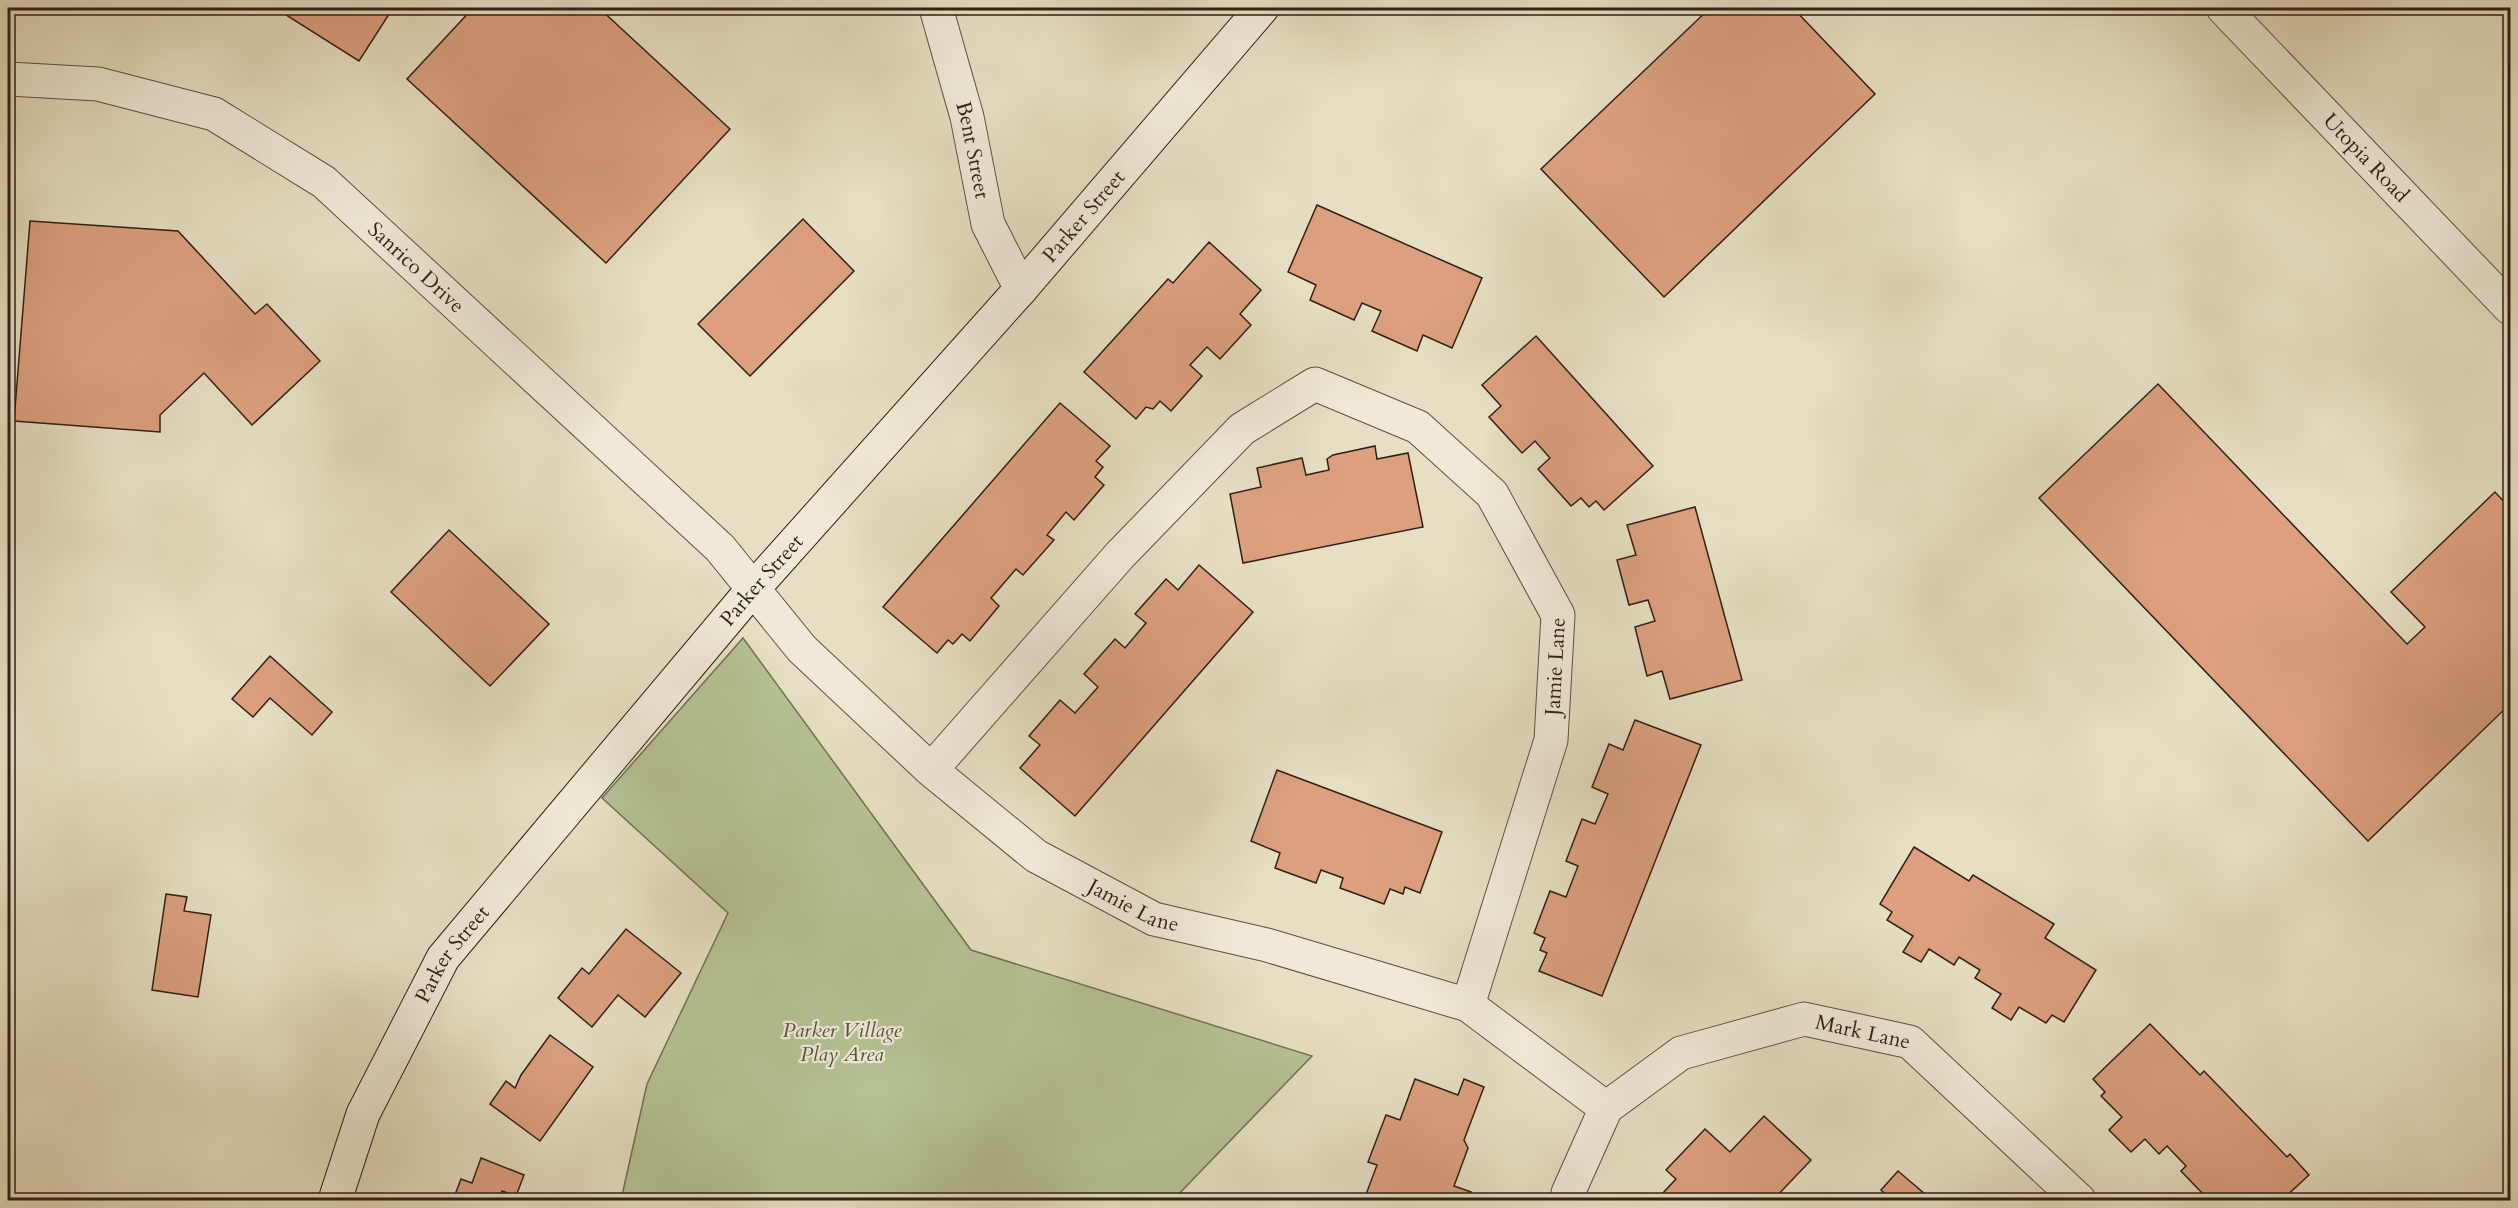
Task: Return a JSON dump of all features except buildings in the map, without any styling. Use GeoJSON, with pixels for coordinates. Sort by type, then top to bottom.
{"type":"FeatureCollection","features":[{"type":"Feature","properties":{"kind":"street","name":"Bent Street"},"geometry":{"type":"LineString","coordinates":[[936,8],[967,117],[988,224],[1021,289]]}},
{"type":"Feature","properties":{"kind":"street","name":"Parker Street"},"geometry":{"type":"LineString","coordinates":[[335,1200],[363,1114],[443,958],[752,590],[1021,289],[1262,8]]}},
{"type":"Feature","properties":{"kind":"street","name":"Utopia Road"},"geometry":{"type":"LineString","coordinates":[[2223,8],[2511,308]]}},
{"type":"Feature","properties":{"kind":"street","name":"Sanrico Drive"},"geometry":{"type":"LineString","coordinates":[[8,79],[98,84],[214,114],[324,183],[720,548],[752,590]]}},
{"type":"Feature","properties":{"kind":"street","name":"Jamie Lane"},"geometry":{"type":"LineString","coordinates":[[752,590],[802,649],[931,770],[1036,856],[1154,919],[1267,945],[1468,1005],[1551,740],[1558,615],[1492,494],[1418,427],[1315,384],[1242,429],[1120,555],[931,770]]}},
{"type":"Feature","properties":{"kind":"street"},"geometry":{"type":"LineString","coordinates":[[1468,1005],[1606,1108]]}},
{"type":"Feature","properties":{"kind":"street","name":"Mark Lane"},"geometry":{"type":"LineString","coordinates":[[1568,1200],[1568,1193],[1606,1108],[1681,1053],[1804,1019],[1910,1042],[2079,1200]]}},
{"type":"Feature","properties":{"kind":"green space","name":"Parker Village Play Area"},"geometry":{"type":"Polygon","coordinates":[[[743,638],[971,950],[1312,1056],[1173,1200],[621,1200],[647,1084],[728,913],[602,798],[743,638]]]}}]}
